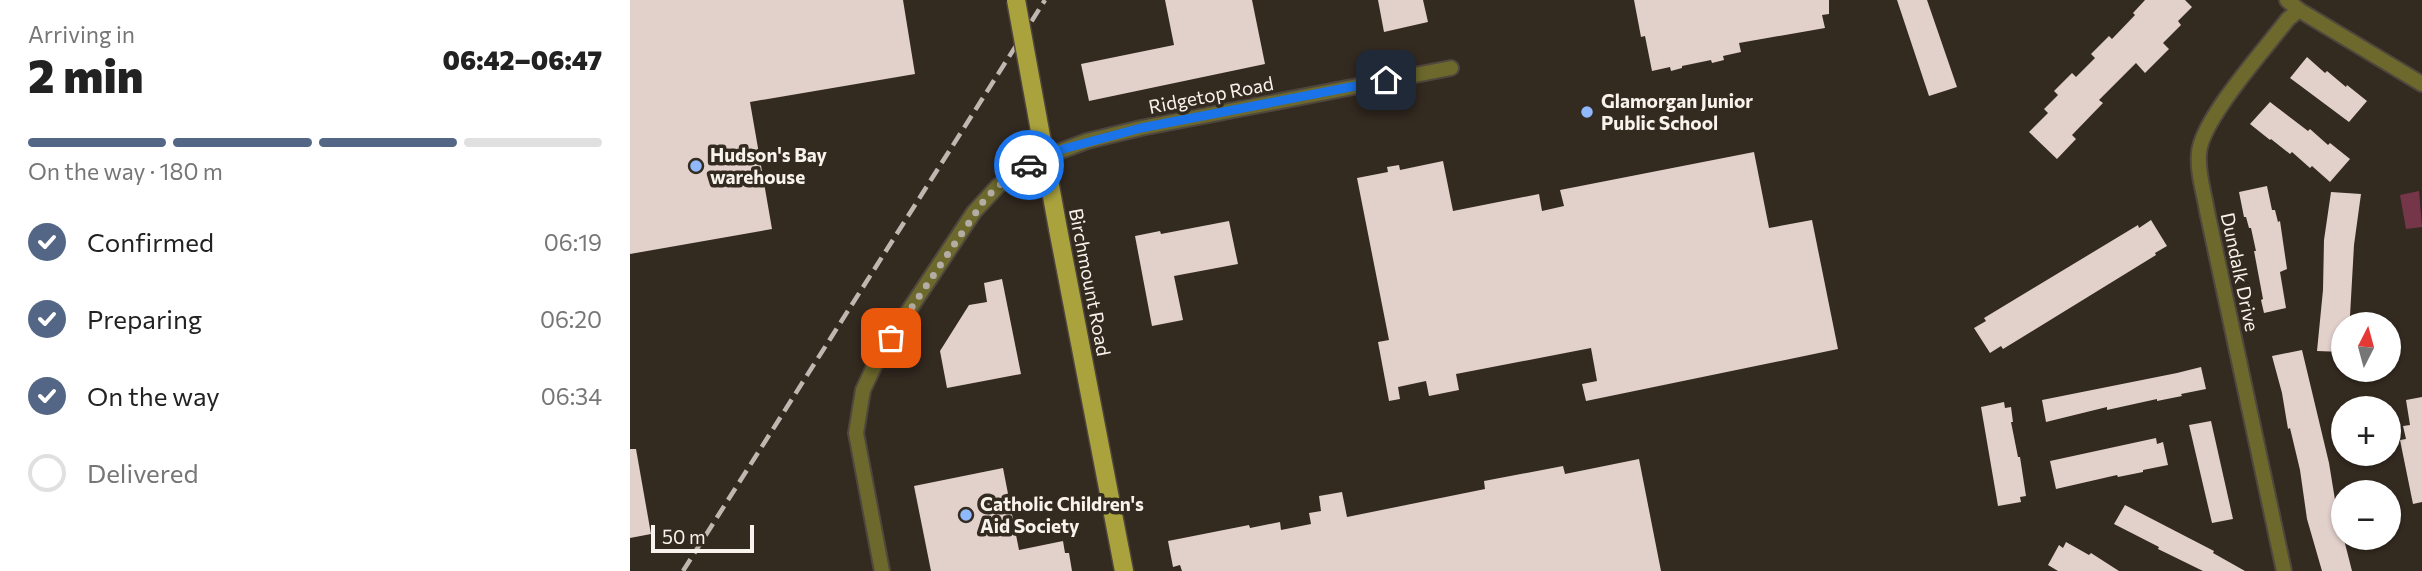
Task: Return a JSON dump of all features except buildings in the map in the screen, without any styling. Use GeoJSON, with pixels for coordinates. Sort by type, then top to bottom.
{"type":"FeatureCollection","features":[{"type":"Feature","properties":{"kind":"main road","name":"Birchmount Road"},"geometry":{"type":"LineString","coordinates":[[1016,0],[1124,571]]}},
{"type":"Feature","properties":{"kind":"street"},"geometry":{"type":"LineString","coordinates":[[2287,0],[2299,10],[2422,84]]}},
{"type":"Feature","properties":{"kind":"street","name":"Dundalk Drive"},"geometry":{"type":"LineString","coordinates":[[2284,571],[2213,240],[2201,179],[2199,150],[2216,111],[2288,19],[2299,10]]}},
{"type":"Feature","properties":{"kind":"street","name":"Ridgetop Road"},"geometry":{"type":"LineString","coordinates":[[882,571],[856,433],[863,390],[880,354],[974,212],[998,186],[1040,159],[1087,141],[1141,128],[1451,68]]}},
{"type":"Feature","properties":{"kind":"shaded area"},"geometry":{"type":"Polygon","coordinates":[[[2419,191],[2422,227],[2406,229],[2400,195],[2419,191]]]}},
{"type":"Feature","properties":{"kind":"railway"},"geometry":{"type":"LineString","coordinates":[[683,571],[1045,0]]}},
{"type":"Feature","properties":{"kind":"way so far"},"geometry":{"type":"LineString","coordinates":[[891,338],[974,212],[998,186],[1029,165]]}},
{"type":"Feature","properties":{"kind":"place","name":"Glamorgan Junior Public School"},"geometry":{"type":"Point","coordinates":[1587,112]}},
{"type":"Feature","properties":{"kind":"place","name":"Hudson's Bay warehouse"},"geometry":{"type":"Point","coordinates":[696,166]}},
{"type":"Feature","properties":{"kind":"place","name":"Catholic Children's Aid Society"},"geometry":{"type":"Point","coordinates":[966,515]}},
{"type":"Feature","properties":{"kind":"route"},"geometry":{"type":"LineString","coordinates":[[1029,165],[1087,141],[1141,128],[1386,80]]}}]}
